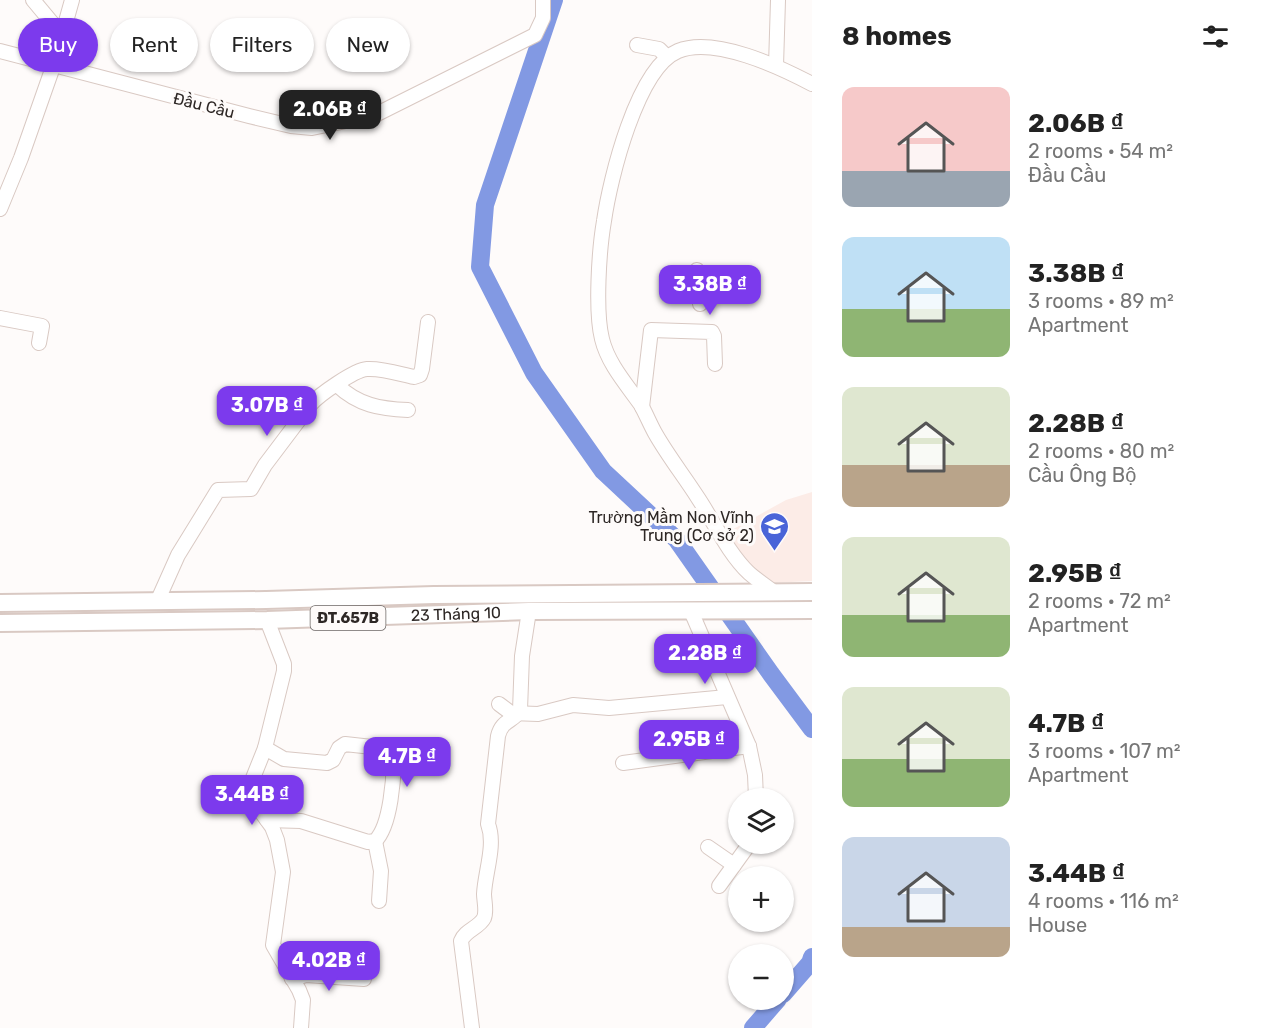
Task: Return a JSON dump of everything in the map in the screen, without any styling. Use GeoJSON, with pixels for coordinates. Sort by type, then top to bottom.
{"type":"FeatureCollection","features":[{"type":"Feature","properties":{"kind":"main road","name":"23 Tháng 10"},"geometry":{"type":"LineString","coordinates":[[0,603],[266,600],[434,595],[771,592]]}},
{"type":"Feature","properties":{"kind":"main road","name":"ĐT.657B"},"geometry":{"type":"LineString","coordinates":[[771,592],[812,592]]}},
{"type":"Feature","properties":{"kind":"main road"},"geometry":{"type":"LineString","coordinates":[[266,600],[267,620]]}},
{"type":"Feature","properties":{"kind":"main road","name":"ĐT.657B"},"geometry":{"type":"LineString","coordinates":[[694,611],[812,609]]}},
{"type":"Feature","properties":{"kind":"main road","name":"23 Tháng 10"},"geometry":{"type":"LineString","coordinates":[[0,622],[267,620],[530,611],[694,611]]}},
{"type":"Feature","properties":{"kind":"street"},"geometry":{"type":"LineString","coordinates":[[33,0],[48,18]]}},
{"type":"Feature","properties":{"kind":"street"},"geometry":{"type":"LineString","coordinates":[[68,18],[72,0]]}},
{"type":"Feature","properties":{"kind":"street","name":"Đầu Cầu"},"geometry":{"type":"LineString","coordinates":[[84,72],[291,126],[320,127],[375,115],[535,35],[543,18],[543,0]]}},
{"type":"Feature","properties":{"kind":"street"},"geometry":{"type":"LineString","coordinates":[[776,66],[778,0]]}},
{"type":"Feature","properties":{"kind":"street"},"geometry":{"type":"LineString","coordinates":[[637,45],[659,50],[667,57]]}},
{"type":"Feature","properties":{"kind":"street"},"geometry":{"type":"LineString","coordinates":[[771,592],[749,572],[730,549],[656,435],[642,407],[620,376],[603,342],[600,325],[601,257],[608,200],[635,107],[651,77],[667,57],[681,50],[692,48],[743,54],[776,66],[812,84]]}},
{"type":"Feature","properties":{"kind":"street","name":"Đầu Cầu"},"geometry":{"type":"LineString","coordinates":[[0,51],[18,55]]}},
{"type":"Feature","properties":{"kind":"street"},"geometry":{"type":"LineString","coordinates":[[0,209],[21,158],[51,72]]}},
{"type":"Feature","properties":{"kind":"street"},"geometry":{"type":"LineString","coordinates":[[697,270],[700,304]]}},
{"type":"Feature","properties":{"kind":"street"},"geometry":{"type":"LineString","coordinates":[[0,318],[42,326],[39,343]]}},
{"type":"Feature","properties":{"kind":"street"},"geometry":{"type":"LineString","coordinates":[[157,602],[178,555],[216,493],[221,489],[251,489],[265,465],[317,397],[366,369],[414,377],[420,375],[428,322]]}},
{"type":"Feature","properties":{"kind":"street"},"geometry":{"type":"LineString","coordinates":[[642,407],[651,330],[712,332],[715,364]]}},
{"type":"Feature","properties":{"kind":"street"},"geometry":{"type":"LineString","coordinates":[[337,386],[353,399],[369,405],[408,410]]}},
{"type":"Feature","properties":{"kind":"street"},"geometry":{"type":"LineString","coordinates":[[472,1028],[461,941],[464,935],[480,923],[484,916],[484,884],[492,834],[488,824],[498,736],[504,723],[518,714],[521,703],[522,656],[530,611]]}},
{"type":"Feature","properties":{"kind":"street"},"geometry":{"type":"LineString","coordinates":[[694,611],[727,697],[749,746],[756,788]]}},
{"type":"Feature","properties":{"kind":"street"},"geometry":{"type":"LineString","coordinates":[[267,620],[284,664],[284,671],[265,748],[253,778],[251,793],[277,840],[283,872],[273,945],[303,1000],[301,1028]]}},
{"type":"Feature","properties":{"kind":"street"},"geometry":{"type":"LineString","coordinates":[[499,704],[512,713],[518,714],[542,713],[578,704],[609,708],[727,697]]}},
{"type":"Feature","properties":{"kind":"street"},"geometry":{"type":"LineString","coordinates":[[265,748],[284,759],[327,763],[333,760],[339,748],[345,744],[380,747],[392,751],[394,763],[388,812],[379,837],[375,841],[368,842],[301,821],[267,819]]}},
{"type":"Feature","properties":{"kind":"street"},"geometry":{"type":"LineString","coordinates":[[623,763],[749,746]]}},
{"type":"Feature","properties":{"kind":"street"},"geometry":{"type":"LineString","coordinates":[[375,841],[381,871],[379,901]]}},
{"type":"Feature","properties":{"kind":"street"},"geometry":{"type":"LineString","coordinates":[[708,847],[734,864]]}},
{"type":"Feature","properties":{"kind":"street"},"geometry":{"type":"LineString","coordinates":[[718,885],[742,854]]}},
{"type":"Feature","properties":{"kind":"street"},"geometry":{"type":"LineString","coordinates":[[292,979],[306,975],[364,979]]}},
{"type":"Feature","properties":{"kind":"shaded area","name":"Trường Mầm Non Vĩnh Trung (Cơ sở 2)"},"geometry":{"type":"Polygon","coordinates":[[[812,492],[812,581],[770,583],[750,569],[728,532],[786,500],[812,492]]]}},
{"type":"Feature","properties":{"kind":"waterway"},"geometry":{"type":"LineString","coordinates":[[554,0],[485,205],[480,267],[534,373],[603,471],[677,540],[812,729]]}},
{"type":"Feature","properties":{"kind":"waterway"},"geometry":{"type":"LineString","coordinates":[[794,981],[810,963],[812,957]]}},
{"type":"Feature","properties":{"kind":"waterway"},"geometry":{"type":"LineString","coordinates":[[753,1028],[769,1010]]}},
{"type":"Feature","properties":{"kind":"place","name":"Trường Mầm Non Vĩnh Trung (Cơ sở 2)"},"geometry":{"type":"Point","coordinates":[775,552]}}]}
